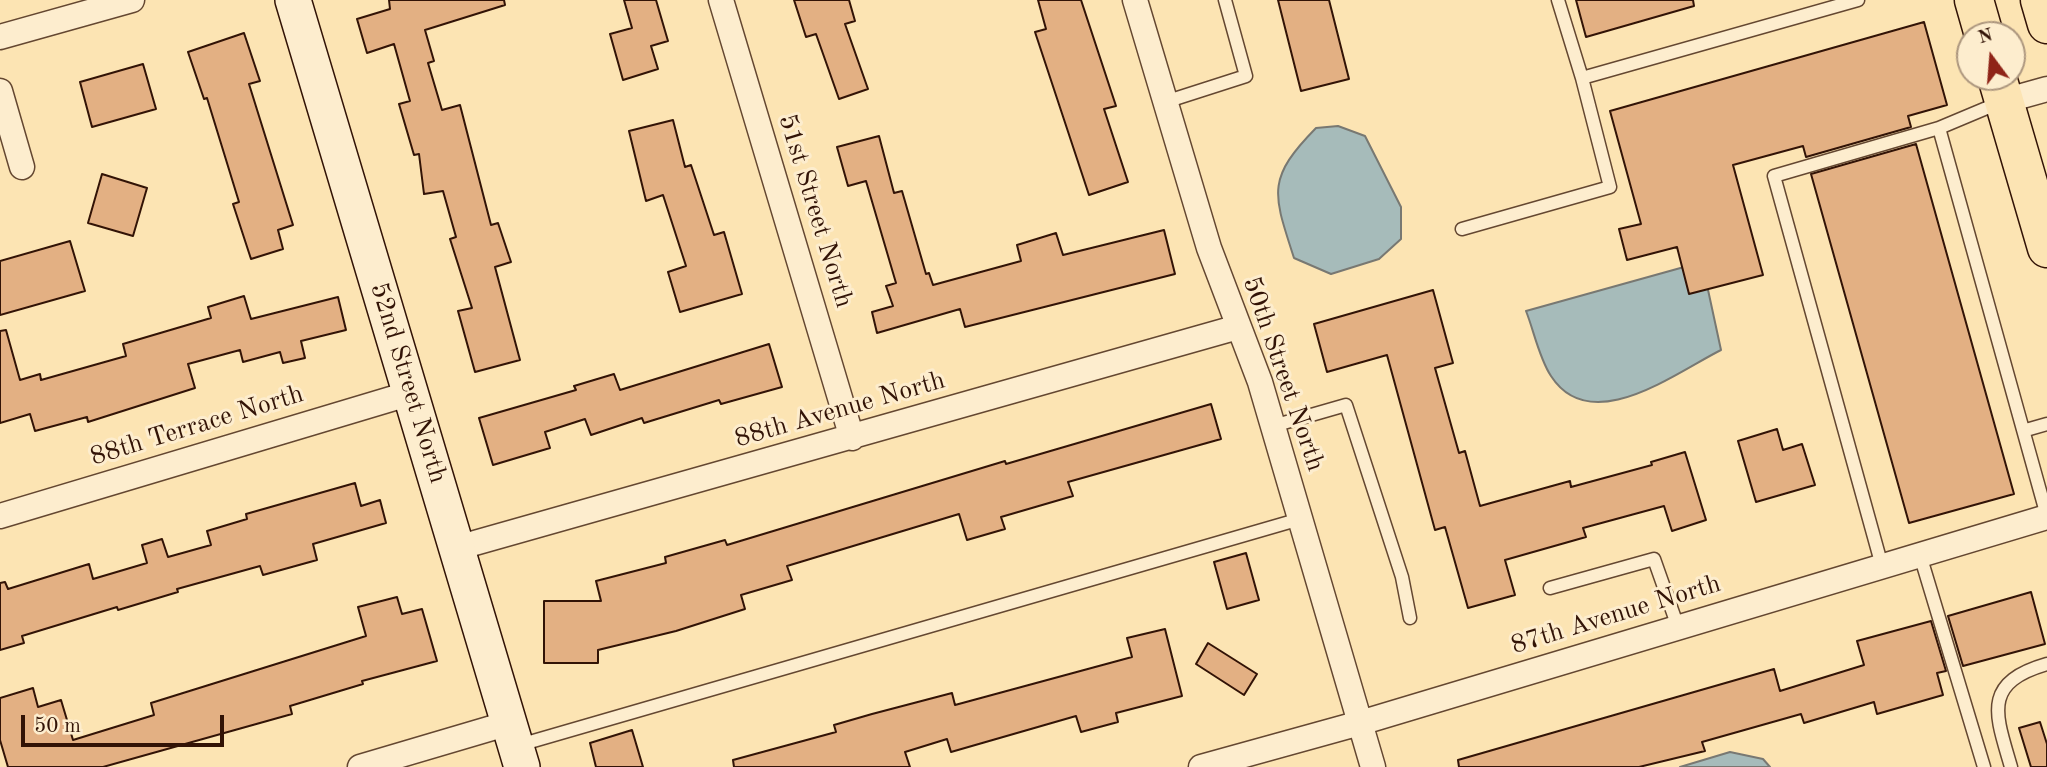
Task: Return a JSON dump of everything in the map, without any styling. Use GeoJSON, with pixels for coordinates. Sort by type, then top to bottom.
{"type":"FeatureCollection","features":[{"type":"Feature","properties":{"kind":"main road"},"geometry":{"type":"LineString","coordinates":[[1973,0],[1980,21]]}},
{"type":"Feature","properties":{"kind":"main road"},"geometry":{"type":"LineString","coordinates":[[2040,0],[2047,24]]}},
{"type":"Feature","properties":{"kind":"main road"},"geometry":{"type":"LineString","coordinates":[[2001,91],[2047,248]]}},
{"type":"Feature","properties":{"kind":"street"},"geometry":{"type":"LineString","coordinates":[[0,37],[132,0]]}},
{"type":"Feature","properties":{"kind":"street","name":"52nd Street North"},"geometry":{"type":"LineString","coordinates":[[293,0],[516,745]]}},
{"type":"Feature","properties":{"kind":"street","name":"51st Street North"},"geometry":{"type":"LineString","coordinates":[[721,0],[852,438]]}},
{"type":"Feature","properties":{"kind":"street","name":"50th Street North"},"geometry":{"type":"LineString","coordinates":[[1135,0],[1209,248],[1260,382],[1373,767]]}},
{"type":"Feature","properties":{"kind":"street"},"geometry":{"type":"LineString","coordinates":[[2026,89],[2047,89]]}},
{"type":"Feature","properties":{"kind":"street"},"geometry":{"type":"LineString","coordinates":[[0,91],[22,167]]}},
{"type":"Feature","properties":{"kind":"street","name":"88th Avenue North"},"geometry":{"type":"LineString","coordinates":[[457,548],[1238,327]]}},
{"type":"Feature","properties":{"kind":"street","name":"88th Terrace North"},"geometry":{"type":"LineString","coordinates":[[0,516],[411,393]]}},
{"type":"Feature","properties":{"kind":"street","name":"87th Avenue North"},"geometry":{"type":"LineString","coordinates":[[1201,767],[1360,723],[2047,517]]}},
{"type":"Feature","properties":{"kind":"street"},"geometry":{"type":"LineString","coordinates":[[360,767],[516,745]]}},
{"type":"Feature","properties":{"kind":"lane"},"geometry":{"type":"LineString","coordinates":[[1165,102],[1246,76],[1226,0]]}},
{"type":"Feature","properties":{"kind":"lane"},"geometry":{"type":"LineString","coordinates":[[1462,229],[1610,187],[1582,78],[1558,0]]}},
{"type":"Feature","properties":{"kind":"lane"},"geometry":{"type":"LineString","coordinates":[[1582,78],[1858,0]]}},
{"type":"Feature","properties":{"kind":"lane"},"geometry":{"type":"LineString","coordinates":[[1882,566],[1774,177],[1939,128],[1997,91]]}},
{"type":"Feature","properties":{"kind":"lane"},"geometry":{"type":"LineString","coordinates":[[1939,128],[2026,430],[2047,517]]}},
{"type":"Feature","properties":{"kind":"lane"},"geometry":{"type":"LineString","coordinates":[[1273,426],[1346,405],[1402,577],[1410,618]]}},
{"type":"Feature","properties":{"kind":"lane"},"geometry":{"type":"LineString","coordinates":[[2026,430],[2047,424]]}},
{"type":"Feature","properties":{"kind":"lane"},"geometry":{"type":"LineString","coordinates":[[516,745],[1300,519]]}},
{"type":"Feature","properties":{"kind":"lane"},"geometry":{"type":"LineString","coordinates":[[1920,555],[1984,767]]}},
{"type":"Feature","properties":{"kind":"lane"},"geometry":{"type":"LineString","coordinates":[[1550,588],[1654,559],[1678,627]]}},
{"type":"Feature","properties":{"kind":"lane"},"geometry":{"type":"LineString","coordinates":[[2011,767],[1996,705],[2003,691],[2019,675],[2047,664]]}},
{"type":"Feature","properties":{"kind":"shaded area"},"geometry":{"type":"Polygon","coordinates":[[[1338,126],[1365,136],[1401,207],[1401,239],[1379,259],[1331,274],[1294,258],[1282,217],[1278,188],[1289,161],[1316,128],[1338,126]]]}},
{"type":"Feature","properties":{"kind":"shaded area"},"geometry":{"type":"Polygon","coordinates":[[[1702,262],[1721,350],[1658,385],[1610,401],[1588,401],[1568,394],[1551,376],[1526,311],[1702,262]]]}},
{"type":"Feature","properties":{"kind":"shaded area"},"geometry":{"type":"Polygon","coordinates":[[[1730,752],[1763,759],[1770,767],[1680,767],[1730,752]]]}},
{"type":"Feature","properties":{"kind":"building"},"geometry":{"type":"Polygon","coordinates":[[[389,0],[504,0],[505,5],[425,30],[434,61],[428,63],[442,110],[460,105],[491,225],[498,223],[511,262],[495,267],[520,360],[475,372],[458,311],[472,308],[450,239],[456,237],[443,191],[424,194],[419,154],[414,155],[399,104],[410,101],[394,44],[367,53],[357,19],[390,9],[389,0]]]}},
{"type":"Feature","properties":{"kind":"building"},"geometry":{"type":"Polygon","coordinates":[[[624,0],[656,0],[668,41],[651,46],[658,69],[623,80],[610,34],[632,28],[624,0]]]}},
{"type":"Feature","properties":{"kind":"building"},"geometry":{"type":"Polygon","coordinates":[[[794,0],[849,0],[855,21],[845,24],[868,89],[839,99],[816,34],[806,37],[794,0]]]}},
{"type":"Feature","properties":{"kind":"building"},"geometry":{"type":"Polygon","coordinates":[[[1038,0],[1081,0],[1116,106],[1104,109],[1128,182],[1089,195],[1035,32],[1046,29],[1038,0]]]}},
{"type":"Feature","properties":{"kind":"building"},"geometry":{"type":"Polygon","coordinates":[[[1278,0],[1329,0],[1349,79],[1301,91],[1278,0]]]}},
{"type":"Feature","properties":{"kind":"building"},"geometry":{"type":"Polygon","coordinates":[[[1576,0],[1693,0],[1694,6],[1586,37],[1576,0]]]}},
{"type":"Feature","properties":{"kind":"building"},"geometry":{"type":"Polygon","coordinates":[[[1924,22],[1947,105],[1908,116],[1911,127],[1806,157],[1803,146],[1733,165],[1763,275],[1689,294],[1677,247],[1627,260],[1619,229],[1641,224],[1610,111],[1924,22]]]}},
{"type":"Feature","properties":{"kind":"building"},"geometry":{"type":"Polygon","coordinates":[[[244,33],[260,81],[249,84],[293,225],[278,230],[283,249],[251,259],[233,204],[239,202],[207,98],[204,99],[188,52],[244,33]]]}},
{"type":"Feature","properties":{"kind":"building"},"geometry":{"type":"Polygon","coordinates":[[[143,64],[156,109],[92,127],[80,82],[143,64]]]}},
{"type":"Feature","properties":{"kind":"building"},"geometry":{"type":"Polygon","coordinates":[[[673,120],[685,167],[691,165],[714,235],[724,232],[742,294],[680,312],[668,272],[686,266],[663,195],[646,201],[629,131],[673,120]]]}},
{"type":"Feature","properties":{"kind":"building"},"geometry":{"type":"Polygon","coordinates":[[[879,136],[894,193],[902,191],[926,274],[929,273],[933,285],[1021,261],[1017,245],[1056,233],[1063,255],[1164,230],[1175,274],[965,327],[960,309],[877,333],[872,312],[893,306],[886,286],[896,283],[866,181],[848,186],[837,147],[879,136]]]}},
{"type":"Feature","properties":{"kind":"building"},"geometry":{"type":"Polygon","coordinates":[[[1916,144],[2014,494],[1909,523],[1811,174],[1916,144]]]}},
{"type":"Feature","properties":{"kind":"building"},"geometry":{"type":"Polygon","coordinates":[[[102,174],[147,188],[133,236],[88,223],[102,174]]]}},
{"type":"Feature","properties":{"kind":"building"},"geometry":{"type":"Polygon","coordinates":[[[70,241],[85,291],[0,315],[0,261],[70,241]]]}},
{"type":"Feature","properties":{"kind":"building"},"geometry":{"type":"Polygon","coordinates":[[[1433,290],[1453,363],[1435,368],[1459,453],[1465,451],[1480,506],[1570,481],[1571,487],[1652,465],[1651,462],[1685,452],[1706,520],[1672,531],[1664,506],[1583,528],[1586,537],[1505,560],[1515,595],[1468,608],[1445,527],[1435,530],[1387,355],[1327,372],[1314,324],[1433,290]]]}},
{"type":"Feature","properties":{"kind":"building"},"geometry":{"type":"Polygon","coordinates":[[[244,296],[251,319],[338,297],[346,330],[301,341],[305,358],[283,363],[280,352],[243,362],[240,350],[188,364],[195,388],[88,422],[87,417],[35,431],[30,414],[0,423],[0,331],[6,330],[20,380],[40,374],[41,380],[126,356],[123,344],[211,318],[208,307],[244,296]]]}},
{"type":"Feature","properties":{"kind":"building"},"geometry":{"type":"Polygon","coordinates":[[[769,344],[782,387],[721,404],[719,400],[644,423],[642,418],[591,435],[585,419],[545,432],[550,448],[493,465],[479,418],[576,390],[574,386],[614,374],[620,390],[769,344]]]}},
{"type":"Feature","properties":{"kind":"building"},"geometry":{"type":"Polygon","coordinates":[[[1211,404],[1221,439],[1068,482],[1073,496],[1001,517],[1005,529],[967,540],[959,514],[787,566],[792,580],[741,595],[745,609],[676,631],[598,650],[598,663],[544,663],[544,601],[601,601],[596,581],[666,563],[665,557],[725,540],[727,545],[1005,461],[1006,464],[1211,404]]]}},
{"type":"Feature","properties":{"kind":"building"},"geometry":{"type":"Polygon","coordinates":[[[1777,429],[1783,450],[1802,444],[1815,485],[1756,502],[1738,441],[1777,429]]]}},
{"type":"Feature","properties":{"kind":"building"},"geometry":{"type":"Polygon","coordinates":[[[355,483],[361,506],[380,500],[386,523],[313,544],[317,560],[263,575],[260,566],[177,589],[178,592],[118,610],[117,607],[22,636],[24,643],[0,650],[0,583],[5,582],[8,589],[89,564],[93,579],[147,563],[142,545],[162,539],[168,557],[211,545],[207,531],[247,519],[246,514],[355,483]]]}},
{"type":"Feature","properties":{"kind":"building"},"geometry":{"type":"Polygon","coordinates":[[[1246,553],[1259,600],[1227,609],[1214,562],[1246,553]]]}},
{"type":"Feature","properties":{"kind":"building"},"geometry":{"type":"Polygon","coordinates":[[[2031,592],[2045,644],[1963,666],[1948,616],[2031,592]]]}},
{"type":"Feature","properties":{"kind":"building"},"geometry":{"type":"Polygon","coordinates":[[[397,597],[402,614],[422,609],[437,661],[362,681],[363,684],[290,706],[292,714],[103,767],[8,767],[0,740],[0,698],[33,688],[38,707],[61,700],[73,740],[154,715],[151,703],[366,636],[358,607],[397,597]]]}},
{"type":"Feature","properties":{"kind":"building"},"geometry":{"type":"Polygon","coordinates":[[[1931,621],[1946,671],[1937,673],[1943,695],[1877,714],[1874,702],[1804,723],[1801,714],[1702,742],[1705,751],[1639,767],[1459,767],[1458,760],[1774,669],[1780,691],[1864,665],[1857,641],[1931,621]]]}},
{"type":"Feature","properties":{"kind":"building"},"geometry":{"type":"Polygon","coordinates":[[[1165,629],[1182,696],[1116,713],[1118,722],[1081,732],[1076,716],[951,752],[947,739],[905,752],[910,767],[734,767],[733,760],[836,732],[834,725],[872,714],[952,693],[955,705],[1132,657],[1127,638],[1165,629]]]}},
{"type":"Feature","properties":{"kind":"building"},"geometry":{"type":"Polygon","coordinates":[[[1208,643],[1257,674],[1244,695],[1196,664],[1208,643]]]}},
{"type":"Feature","properties":{"kind":"building"},"geometry":{"type":"Polygon","coordinates":[[[2040,722],[2047,744],[2047,767],[2031,767],[2019,728],[2040,722]]]}},
{"type":"Feature","properties":{"kind":"building"},"geometry":{"type":"Polygon","coordinates":[[[632,730],[643,767],[596,767],[590,743],[632,730]]]}}]}
